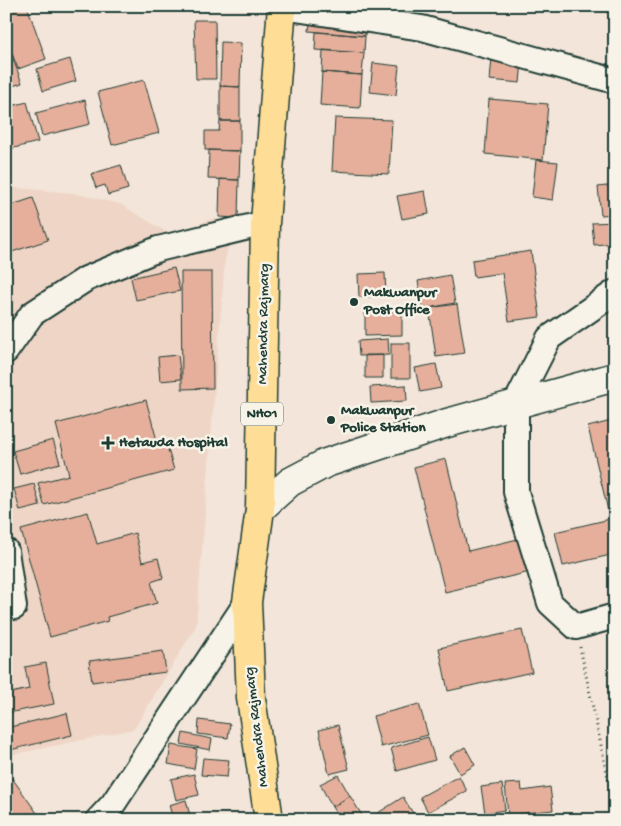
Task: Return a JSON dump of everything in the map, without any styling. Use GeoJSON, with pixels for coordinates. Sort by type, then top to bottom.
{"type":"FeatureCollection","features":[{"type":"Feature","properties":{"kind":"highway","name":"Mahendra Rajmarg"},"geometry":{"type":"LineString","coordinates":[[269,820],[251,698],[247,602],[260,510],[266,223],[282,7]]}},
{"type":"Feature","properties":{"kind":"street"},"geometry":{"type":"LineString","coordinates":[[282,7],[422,28],[615,81]]}},
{"type":"Feature","properties":{"kind":"street"},"geometry":{"type":"LineString","coordinates":[[6,351],[32,314],[86,279],[158,249],[266,223]]}},
{"type":"Feature","properties":{"kind":"street"},"geometry":{"type":"LineString","coordinates":[[615,292],[549,338],[516,403],[516,492],[550,603],[576,627],[615,616]]}},
{"type":"Feature","properties":{"kind":"street"},"geometry":{"type":"LineString","coordinates":[[260,510],[290,482],[326,463],[447,423],[615,378]]}},
{"type":"Feature","properties":{"kind":"street"},"geometry":{"type":"LineString","coordinates":[[6,551],[14,607]]}},
{"type":"Feature","properties":{"kind":"street"},"geometry":{"type":"LineString","coordinates":[[98,820],[113,804],[247,602]]}},
{"type":"Feature","properties":{"kind":"path"},"geometry":{"type":"LineString","coordinates":[[576,627],[615,811]]}},
{"type":"Feature","properties":{"kind":"shaded area","name":"Hetauda Hospital"},"geometry":{"type":"Polygon","coordinates":[[[6,187],[73,193],[120,204],[171,235],[211,219],[234,222],[225,260],[196,626],[134,729],[6,756],[6,187]]]}},
{"type":"Feature","properties":{"kind":"building"},"geometry":{"type":"Polygon","coordinates":[[[6,6],[27,6],[46,59],[18,69],[6,38],[6,6]]]}},
{"type":"Feature","properties":{"kind":"building"},"geometry":{"type":"Polygon","coordinates":[[[316,6],[377,6],[376,11],[316,6]]]}},
{"type":"Feature","properties":{"kind":"building"},"geometry":{"type":"Polygon","coordinates":[[[589,6],[615,6],[615,14],[589,8],[589,6]]]}},
{"type":"Feature","properties":{"kind":"building"},"geometry":{"type":"Polygon","coordinates":[[[311,15],[366,20],[365,36],[309,31],[311,15]]]}},
{"type":"Feature","properties":{"kind":"building"},"geometry":{"type":"Polygon","coordinates":[[[194,20],[215,20],[216,79],[196,79],[194,20]]]}},
{"type":"Feature","properties":{"kind":"building"},"geometry":{"type":"Polygon","coordinates":[[[316,32],[365,36],[364,53],[315,50],[316,32]]]}},
{"type":"Feature","properties":{"kind":"building"},"geometry":{"type":"Polygon","coordinates":[[[6,40],[22,83],[6,88],[6,40]]]}},
{"type":"Feature","properties":{"kind":"building"},"geometry":{"type":"Polygon","coordinates":[[[221,42],[241,43],[240,87],[220,86],[221,42]]]}},
{"type":"Feature","properties":{"kind":"building"},"geometry":{"type":"Polygon","coordinates":[[[323,50],[364,53],[362,75],[322,72],[323,50]]]}},
{"type":"Feature","properties":{"kind":"building"},"geometry":{"type":"Polygon","coordinates":[[[492,58],[522,61],[520,83],[490,80],[492,58]]]}},
{"type":"Feature","properties":{"kind":"building"},"geometry":{"type":"Polygon","coordinates":[[[70,59],[76,81],[43,91],[37,69],[70,59]]]}},
{"type":"Feature","properties":{"kind":"building"},"geometry":{"type":"Polygon","coordinates":[[[373,63],[399,66],[396,95],[370,92],[373,63]]]}},
{"type":"Feature","properties":{"kind":"building"},"geometry":{"type":"Polygon","coordinates":[[[322,72],[362,75],[360,108],[320,105],[322,72]]]}},
{"type":"Feature","properties":{"kind":"building"},"geometry":{"type":"Polygon","coordinates":[[[144,80],[159,133],[112,145],[98,92],[144,80]]]}},
{"type":"Feature","properties":{"kind":"building"},"geometry":{"type":"Polygon","coordinates":[[[220,86],[240,87],[240,121],[220,121],[220,86]]]}},
{"type":"Feature","properties":{"kind":"building"},"geometry":{"type":"Polygon","coordinates":[[[489,99],[548,104],[543,160],[485,154],[489,99]]]}},
{"type":"Feature","properties":{"kind":"building"},"geometry":{"type":"Polygon","coordinates":[[[85,100],[90,124],[42,136],[36,113],[85,100]]]}},
{"type":"Feature","properties":{"kind":"building"},"geometry":{"type":"Polygon","coordinates":[[[27,102],[38,142],[6,150],[6,118],[11,116],[8,107],[27,102]]]}},
{"type":"Feature","properties":{"kind":"building"},"geometry":{"type":"Polygon","coordinates":[[[335,118],[392,120],[389,174],[332,171],[335,118]]]}},
{"type":"Feature","properties":{"kind":"building"},"geometry":{"type":"Polygon","coordinates":[[[220,121],[240,121],[240,151],[205,150],[205,131],[219,131],[220,121]]]}},
{"type":"Feature","properties":{"kind":"building"},"geometry":{"type":"Polygon","coordinates":[[[209,150],[240,151],[239,180],[208,179],[209,150]]]}},
{"type":"Feature","properties":{"kind":"building"},"geometry":{"type":"Polygon","coordinates":[[[536,160],[558,162],[553,200],[532,197],[536,160]]]}},
{"type":"Feature","properties":{"kind":"building"},"geometry":{"type":"Polygon","coordinates":[[[121,165],[128,189],[108,195],[105,185],[96,188],[91,174],[121,165]]]}},
{"type":"Feature","properties":{"kind":"building"},"geometry":{"type":"Polygon","coordinates":[[[220,179],[239,180],[238,218],[219,217],[220,179]]]}},
{"type":"Feature","properties":{"kind":"building"},"geometry":{"type":"Polygon","coordinates":[[[615,185],[615,214],[601,215],[598,187],[615,185]]]}},
{"type":"Feature","properties":{"kind":"building"},"geometry":{"type":"Polygon","coordinates":[[[425,191],[429,214],[402,219],[397,196],[425,191]]]}},
{"type":"Feature","properties":{"kind":"building"},"geometry":{"type":"Polygon","coordinates":[[[33,198],[48,240],[6,254],[6,207],[33,198]]]}},
{"type":"Feature","properties":{"kind":"building"},"geometry":{"type":"Polygon","coordinates":[[[615,222],[615,243],[594,245],[592,223],[615,222]]]}},
{"type":"Feature","properties":{"kind":"building"},"geometry":{"type":"Polygon","coordinates":[[[531,251],[540,317],[509,321],[502,273],[474,277],[472,260],[531,251]]]}},
{"type":"Feature","properties":{"kind":"building"},"geometry":{"type":"Polygon","coordinates":[[[174,268],[180,291],[136,300],[131,278],[174,268]]]}},
{"type":"Feature","properties":{"kind":"building"},"geometry":{"type":"Polygon","coordinates":[[[181,272],[212,272],[213,388],[182,389],[181,272]]]}},
{"type":"Feature","properties":{"kind":"building"},"geometry":{"type":"Polygon","coordinates":[[[385,273],[386,296],[359,297],[358,274],[385,273]]]}},
{"type":"Feature","properties":{"kind":"building"},"geometry":{"type":"Polygon","coordinates":[[[450,275],[455,303],[423,309],[418,281],[450,275]]]}},
{"type":"Feature","properties":{"kind":"building"},"geometry":{"type":"Polygon","coordinates":[[[457,304],[465,353],[436,357],[429,308],[457,304]]]}},
{"type":"Feature","properties":{"kind":"building"},"geometry":{"type":"Polygon","coordinates":[[[402,311],[402,335],[365,336],[365,312],[402,311]]]}},
{"type":"Feature","properties":{"kind":"building"},"geometry":{"type":"Polygon","coordinates":[[[388,339],[389,355],[359,356],[358,341],[388,339]]]}},
{"type":"Feature","properties":{"kind":"building"},"geometry":{"type":"Polygon","coordinates":[[[391,343],[410,343],[410,378],[391,378],[391,343]]]}},
{"type":"Feature","properties":{"kind":"building"},"geometry":{"type":"Polygon","coordinates":[[[178,355],[181,379],[160,381],[158,357],[178,355]]]}},
{"type":"Feature","properties":{"kind":"building"},"geometry":{"type":"Polygon","coordinates":[[[365,355],[383,355],[383,378],[365,378],[365,355]]]}},
{"type":"Feature","properties":{"kind":"building"},"geometry":{"type":"Polygon","coordinates":[[[436,364],[441,388],[420,392],[415,368],[436,364]]]}},
{"type":"Feature","properties":{"kind":"building"},"geometry":{"type":"Polygon","coordinates":[[[406,385],[407,401],[371,403],[370,387],[406,385]]]}},
{"type":"Feature","properties":{"kind":"building"},"geometry":{"type":"Polygon","coordinates":[[[146,400],[159,448],[167,446],[174,470],[44,505],[38,483],[69,475],[56,424],[146,400]]]}},
{"type":"Feature","properties":{"kind":"building"},"geometry":{"type":"Polygon","coordinates":[[[615,420],[615,554],[563,566],[555,532],[610,519],[588,427],[615,420]]]}},
{"type":"Feature","properties":{"kind":"building"},"geometry":{"type":"Polygon","coordinates":[[[53,440],[60,463],[20,474],[13,451],[53,440]]]}},
{"type":"Feature","properties":{"kind":"building"},"geometry":{"type":"Polygon","coordinates":[[[446,459],[468,551],[522,538],[530,572],[445,592],[414,467],[446,459]]]}},
{"type":"Feature","properties":{"kind":"building"},"geometry":{"type":"Polygon","coordinates":[[[34,484],[40,506],[20,511],[14,489],[34,484]]]}},
{"type":"Feature","properties":{"kind":"building"},"geometry":{"type":"Polygon","coordinates":[[[88,512],[97,544],[135,533],[142,562],[158,558],[163,578],[151,582],[157,603],[107,617],[108,621],[50,637],[21,530],[88,512]]]}},
{"type":"Feature","properties":{"kind":"building"},"geometry":{"type":"Polygon","coordinates":[[[522,630],[532,672],[448,691],[439,648],[522,630]]]}},
{"type":"Feature","properties":{"kind":"building"},"geometry":{"type":"Polygon","coordinates":[[[163,651],[166,672],[92,682],[89,661],[163,651]]]}},
{"type":"Feature","properties":{"kind":"building"},"geometry":{"type":"Polygon","coordinates":[[[46,663],[54,704],[8,713],[6,694],[29,689],[25,667],[46,663]]]}},
{"type":"Feature","properties":{"kind":"building"},"geometry":{"type":"Polygon","coordinates":[[[419,704],[428,735],[381,747],[373,716],[419,704]]]}},
{"type":"Feature","properties":{"kind":"building"},"geometry":{"type":"Polygon","coordinates":[[[67,713],[72,735],[6,751],[6,728],[67,713]]]}},
{"type":"Feature","properties":{"kind":"building"},"geometry":{"type":"Polygon","coordinates":[[[199,720],[230,724],[228,738],[198,734],[199,720]]]}},
{"type":"Feature","properties":{"kind":"building"},"geometry":{"type":"Polygon","coordinates":[[[338,725],[349,769],[329,774],[319,730],[338,725]]]}},
{"type":"Feature","properties":{"kind":"building"},"geometry":{"type":"Polygon","coordinates":[[[183,733],[212,739],[210,750],[181,744],[183,733]]]}},
{"type":"Feature","properties":{"kind":"building"},"geometry":{"type":"Polygon","coordinates":[[[428,737],[435,760],[397,771],[391,748],[428,737]]]}},
{"type":"Feature","properties":{"kind":"building"},"geometry":{"type":"Polygon","coordinates":[[[171,745],[197,749],[194,769],[168,764],[171,745]]]}},
{"type":"Feature","properties":{"kind":"building"},"geometry":{"type":"Polygon","coordinates":[[[465,747],[475,765],[460,774],[450,756],[465,747]]]}},
{"type":"Feature","properties":{"kind":"building"},"geometry":{"type":"Polygon","coordinates":[[[203,758],[229,760],[227,777],[201,775],[203,758]]]}},
{"type":"Feature","properties":{"kind":"building"},"geometry":{"type":"Polygon","coordinates":[[[194,774],[199,795],[176,800],[171,779],[194,774]]]}},
{"type":"Feature","properties":{"kind":"building"},"geometry":{"type":"Polygon","coordinates":[[[338,775],[350,796],[332,807],[320,784],[338,775]]]}},
{"type":"Feature","properties":{"kind":"building"},"geometry":{"type":"Polygon","coordinates":[[[459,776],[467,791],[428,812],[420,797],[459,776]]]}},
{"type":"Feature","properties":{"kind":"building"},"geometry":{"type":"Polygon","coordinates":[[[12,778],[42,820],[6,820],[6,782],[12,778]]]}},
{"type":"Feature","properties":{"kind":"building"},"geometry":{"type":"Polygon","coordinates":[[[521,783],[522,791],[550,787],[553,810],[508,815],[505,784],[521,783]]]}},
{"type":"Feature","properties":{"kind":"building"},"geometry":{"type":"Polygon","coordinates":[[[502,784],[505,810],[485,813],[481,787],[502,784]]]}},
{"type":"Feature","properties":{"kind":"building"},"geometry":{"type":"Polygon","coordinates":[[[350,796],[363,817],[359,820],[340,820],[332,807],[350,796]]]}},
{"type":"Feature","properties":{"kind":"building"},"geometry":{"type":"Polygon","coordinates":[[[403,797],[416,818],[367,820],[403,797]]]}},
{"type":"Feature","properties":{"kind":"building"},"geometry":{"type":"Polygon","coordinates":[[[186,800],[191,820],[173,820],[169,805],[186,800]]]}},
{"type":"Feature","properties":{"kind":"building"},"geometry":{"type":"Polygon","coordinates":[[[549,813],[550,820],[526,820],[526,816],[549,813]]]}},
{"type":"Feature","properties":{"kind":"place","name":"Makwanpur Post Office"},"geometry":{"type":"Point","coordinates":[354,302]}},
{"type":"Feature","properties":{"kind":"place","name":"Makwanpur Police Station"},"geometry":{"type":"Point","coordinates":[331,420]}},
{"type":"Feature","properties":{"kind":"place","name":"Hetauda Hospital"},"geometry":{"type":"Point","coordinates":[108,443]}}]}
